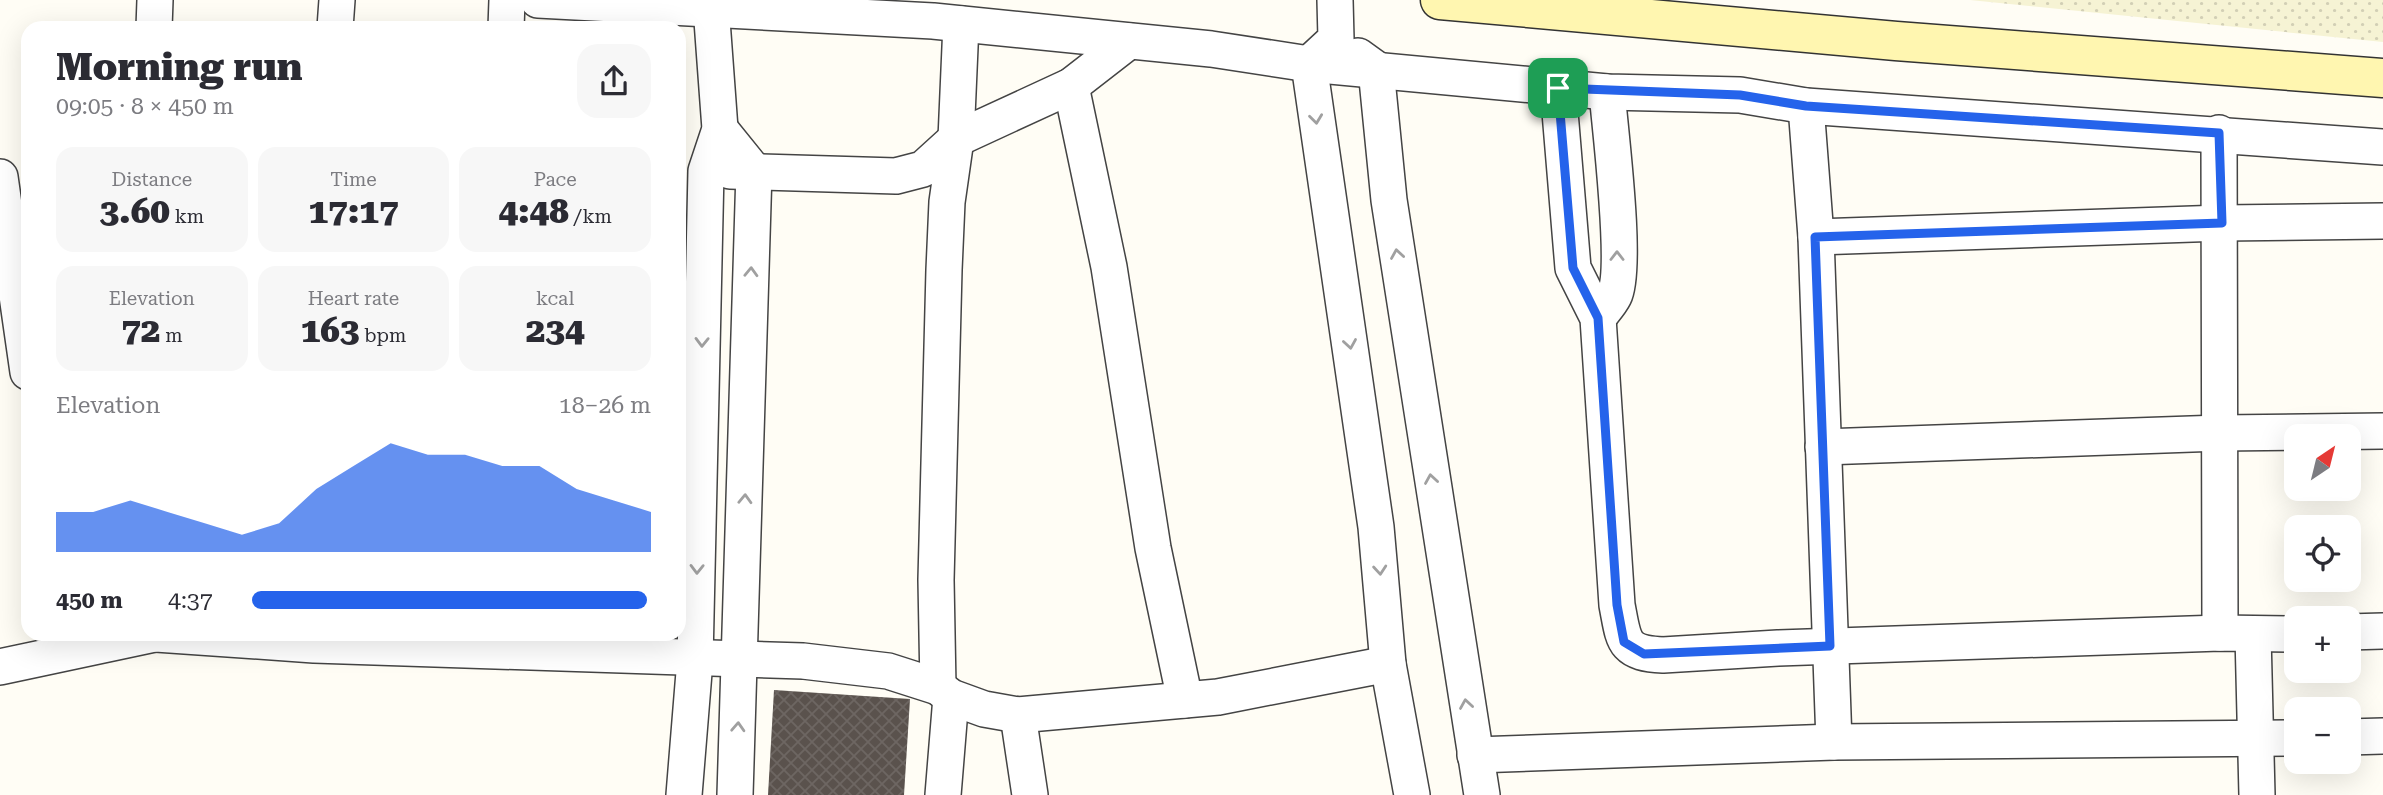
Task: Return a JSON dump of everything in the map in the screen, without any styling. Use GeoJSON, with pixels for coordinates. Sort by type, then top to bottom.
{"type":"FeatureCollection","features":[{"type":"Feature","properties":{"kind":"main road"},"geometry":{"type":"LineString","coordinates":[[1440,0],[1896,41],[2383,78]]}},
{"type":"Feature","properties":{"kind":"street"},"geometry":{"type":"LineString","coordinates":[[155,0],[155,21]]}},
{"type":"Feature","properties":{"kind":"street"},"geometry":{"type":"LineString","coordinates":[[336,21],[337,0]]}},
{"type":"Feature","properties":{"kind":"street"},"geometry":{"type":"LineString","coordinates":[[506,21],[507,0]]}},
{"type":"Feature","properties":{"kind":"street"},"geometry":{"type":"LineString","coordinates":[[538,0],[712,7],[961,24],[1129,41],[1309,64],[1558,88],[1607,92],[1740,95],[1806,106],[2219,133],[2383,147]]}},
{"type":"Feature","properties":{"kind":"street"},"geometry":{"type":"LineString","coordinates":[[1309,64],[1336,39],[1335,0]]}},
{"type":"Feature","properties":{"kind":"street"},"geometry":{"type":"LineString","coordinates":[[684,795],[695,660],[706,171],[720,129],[712,7]]}},
{"type":"Feature","properties":{"kind":"street"},"geometry":{"type":"LineString","coordinates":[[943,795],[945,692],[936,580],[940,395],[947,202],[956,139],[961,24]]}},
{"type":"Feature","properties":{"kind":"street"},"geometry":{"type":"LineString","coordinates":[[1336,39],[1376,69],[1391,213],[1482,795]]}},
{"type":"Feature","properties":{"kind":"street"},"geometry":{"type":"LineString","coordinates":[[706,171],[896,176],[923,169],[956,139],[1072,86],[1129,41]]}},
{"type":"Feature","properties":{"kind":"street"},"geometry":{"type":"LineString","coordinates":[[1309,64],[1376,527],[1388,664],[1412,795]]}},
{"type":"Feature","properties":{"kind":"street"},"geometry":{"type":"LineString","coordinates":[[1072,86],[1109,267],[1153,548],[1185,700]]}},
{"type":"Feature","properties":{"kind":"street"},"geometry":{"type":"LineString","coordinates":[[1558,88],[1573,268],[1598,318],[1617,605],[1624,642],[1644,654],[1663,655],[1830,646],[2284,634]]}},
{"type":"Feature","properties":{"kind":"street"},"geometry":{"type":"LineString","coordinates":[[1598,318],[1615,295],[1617,265],[1617,212],[1607,92]]}},
{"type":"Feature","properties":{"kind":"street"},"geometry":{"type":"LineString","coordinates":[[1806,106],[1815,237],[1834,742]]}},
{"type":"Feature","properties":{"kind":"street"},"geometry":{"type":"LineString","coordinates":[[720,129],[754,172],[735,795]]}},
{"type":"Feature","properties":{"kind":"street"},"geometry":{"type":"LineString","coordinates":[[2219,133],[2222,223],[2220,433],[2237,634],[2255,739],[2257,795]]}},
{"type":"Feature","properties":{"kind":"street"},"geometry":{"type":"LineString","coordinates":[[0,177],[21,323]]}},
{"type":"Feature","properties":{"kind":"street"},"geometry":{"type":"LineString","coordinates":[[1815,237],[2222,223],[2383,221]]}},
{"type":"Feature","properties":{"kind":"street"},"geometry":{"type":"LineString","coordinates":[[1822,447],[2220,433],[2383,431]]}},
{"type":"Feature","properties":{"kind":"street"},"geometry":{"type":"LineString","coordinates":[[2361,632],[2383,631]]}},
{"type":"Feature","properties":{"kind":"street"},"geometry":{"type":"LineString","coordinates":[[425,641],[481,642],[695,660],[803,661],[888,671],[984,709],[1018,715],[1218,697],[1388,664]]}},
{"type":"Feature","properties":{"kind":"street"},"geometry":{"type":"LineString","coordinates":[[0,667],[67,642]]}},
{"type":"Feature","properties":{"kind":"street"},"geometry":{"type":"LineString","coordinates":[[1018,715],[1030,795]]}},
{"type":"Feature","properties":{"kind":"street"},"geometry":{"type":"LineString","coordinates":[[2361,737],[2383,736]]}},
{"type":"Feature","properties":{"kind":"street"},"geometry":{"type":"LineString","coordinates":[[1475,754],[1834,742],[2284,738]]}},
{"type":"Feature","properties":{"kind":"shaded area"},"geometry":{"type":"Polygon","coordinates":[[[1970,0],[2383,0],[2383,42],[1970,0]]]}},
{"type":"Feature","properties":{"kind":"building"},"geometry":{"type":"Polygon","coordinates":[[[774,690],[910,699],[904,795],[768,795],[774,690]]]}},
{"type":"Feature","properties":{"kind":"route"},"geometry":{"type":"LineString","coordinates":[[1558,88],[1607,92],[1740,95],[1806,106],[2219,133],[2222,223],[1815,237],[1830,646],[1644,654],[1624,642],[1617,605],[1598,318],[1573,268],[1558,88]]}}]}
